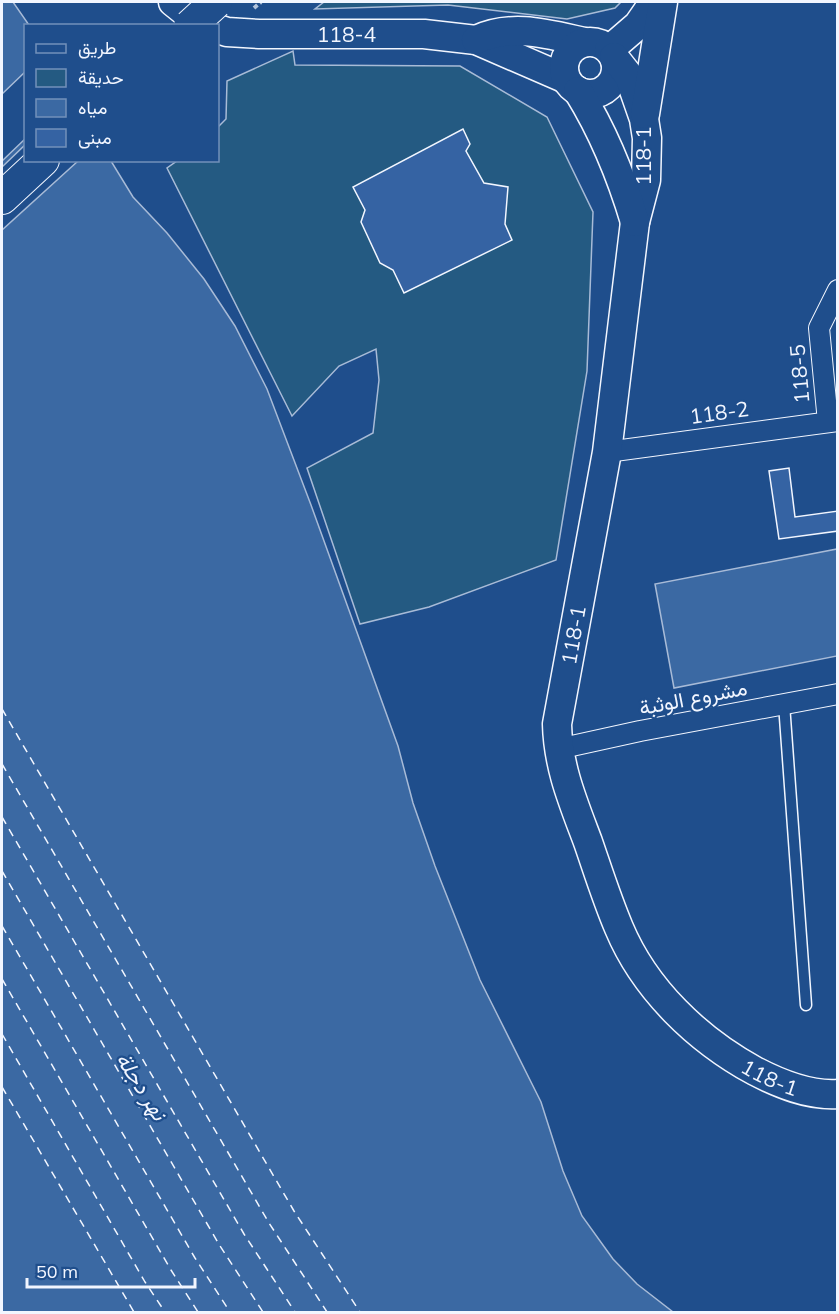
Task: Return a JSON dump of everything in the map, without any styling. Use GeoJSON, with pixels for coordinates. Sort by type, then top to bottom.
{"type":"FeatureCollection","features":[{"type":"Feature","properties":{"kind":"main road"},"geometry":{"type":"LineString","coordinates":[[192,24],[216,2]]}},
{"type":"Feature","properties":{"kind":"main road"},"geometry":{"type":"LineString","coordinates":[[2,198],[41,162]]}},
{"type":"Feature","properties":{"kind":"street"},"geometry":{"type":"LineString","coordinates":[[173,2],[203,24]]}},
{"type":"Feature","properties":{"kind":"street"},"geometry":{"type":"LineString","coordinates":[[635,222],[623,180],[608,145],[564,69],[569,52],[603,50],[638,25],[654,2]]}},
{"type":"Feature","properties":{"kind":"street"},"geometry":{"type":"LineString","coordinates":[[644,119],[663,2]]}},
{"type":"Feature","properties":{"kind":"street","name":"118-4"},"geometry":{"type":"LineString","coordinates":[[219,29],[248,33],[424,34],[476,40],[572,85]]}},
{"type":"Feature","properties":{"kind":"street","name":"118-4"},"geometry":{"type":"LineString","coordinates":[[476,40],[510,30],[546,34],[603,50]]}},
{"type":"Feature","properties":{"kind":"street"},"geometry":{"type":"LineString","coordinates":[[572,85],[596,93],[611,83],[615,75],[603,50]]}},
{"type":"Feature","properties":{"kind":"street","name":"118-1"},"geometry":{"type":"LineString","coordinates":[[603,50],[629,76],[644,119],[646,180],[635,222],[606,452],[557,724],[558,749],[564,778],[620,930],[644,973],[682,1019],[729,1057],[779,1084],[824,1095],[837,1094]]}},
{"type":"Feature","properties":{"kind":"street","name":"118-5"},"geometry":{"type":"LineString","coordinates":[[833,421],[819,328],[837,290]]}},
{"type":"Feature","properties":{"kind":"street","name":"118-2"},"geometry":{"type":"LineString","coordinates":[[606,452],[833,421]]}},
{"type":"Feature","properties":{"kind":"street","name":"مشروع الوثبة"},"geometry":{"type":"LineString","coordinates":[[558,749],[640,731],[837,694]]}},
{"type":"Feature","properties":{"kind":"lane"},"geometry":{"type":"LineString","coordinates":[[784,704],[806,1005]]}},
{"type":"Feature","properties":{"kind":"green space"},"geometry":{"type":"Polygon","coordinates":[[[324,2],[621,2],[615,8],[567,19],[448,5],[315,9],[324,2]]]}},
{"type":"Feature","properties":{"kind":"green space"},"geometry":{"type":"Polygon","coordinates":[[[293,51],[295,65],[460,66],[547,117],[593,212],[587,371],[556,560],[429,607],[360,624],[307,468],[373,433],[379,380],[376,349],[339,366],[292,416],[167,168],[176,162],[219,162],[219,126],[226,119],[227,81],[293,51]]]}},
{"type":"Feature","properties":{"kind":"water","name":"نهر دجلة"},"geometry":{"type":"Polygon","coordinates":[[[2,2],[13,2],[28,24],[24,24],[24,162],[112,162],[133,197],[167,233],[204,279],[235,326],[267,389],[311,505],[398,746],[413,803],[435,866],[480,980],[541,1102],[563,1171],[582,1216],[613,1259],[637,1284],[673,1312],[2,1312],[2,2]]]}},
{"type":"Feature","properties":{"kind":"water"},"geometry":{"type":"Polygon","coordinates":[[[837,549],[837,656],[674,688],[655,584],[837,549]]]}},
{"type":"Feature","properties":{"kind":"pier"},"geometry":{"type":"Polygon","coordinates":[[[24,73],[24,140],[2,161],[2,94],[24,73]]]}},
{"type":"Feature","properties":{"kind":"pier"},"geometry":{"type":"Polygon","coordinates":[[[24,146],[24,162],[77,162],[2,230],[2,167],[24,146]]]}},
{"type":"Feature","properties":{"kind":"building"},"geometry":{"type":"Polygon","coordinates":[[[463,129],[470,144],[466,151],[484,183],[508,187],[505,224],[512,240],[404,293],[393,270],[380,263],[361,222],[365,210],[353,187],[463,129]]]}},
{"type":"Feature","properties":{"kind":"building"},"geometry":{"type":"Polygon","coordinates":[[[789,468],[795,517],[838,511],[838,531],[779,539],[769,471],[789,468]]]}},
{"type":"Feature","properties":{"kind":"ferry route"},"geometry":{"type":"LineString","coordinates":[[2,709],[294,1211],[360,1312]]}},
{"type":"Feature","properties":{"kind":"ferry route"},"geometry":{"type":"LineString","coordinates":[[2,764],[269,1223],[327,1312]]}},
{"type":"Feature","properties":{"kind":"ferry route"},"geometry":{"type":"LineString","coordinates":[[2,817],[244,1234],[295,1312]]}},
{"type":"Feature","properties":{"kind":"ferry route"},"geometry":{"type":"LineString","coordinates":[[2,871],[220,1246],[263,1312]]}},
{"type":"Feature","properties":{"kind":"ferry route"},"geometry":{"type":"LineString","coordinates":[[2,926],[195,1258],[230,1312]]}},
{"type":"Feature","properties":{"kind":"ferry route"},"geometry":{"type":"LineString","coordinates":[[2,979],[171,1270],[198,1312]]}},
{"type":"Feature","properties":{"kind":"ferry route"},"geometry":{"type":"LineString","coordinates":[[2,1034],[145,1282],[165,1312]]}},
{"type":"Feature","properties":{"kind":"ferry route"},"geometry":{"type":"LineString","coordinates":[[2,1087],[134,1312]]}}]}
